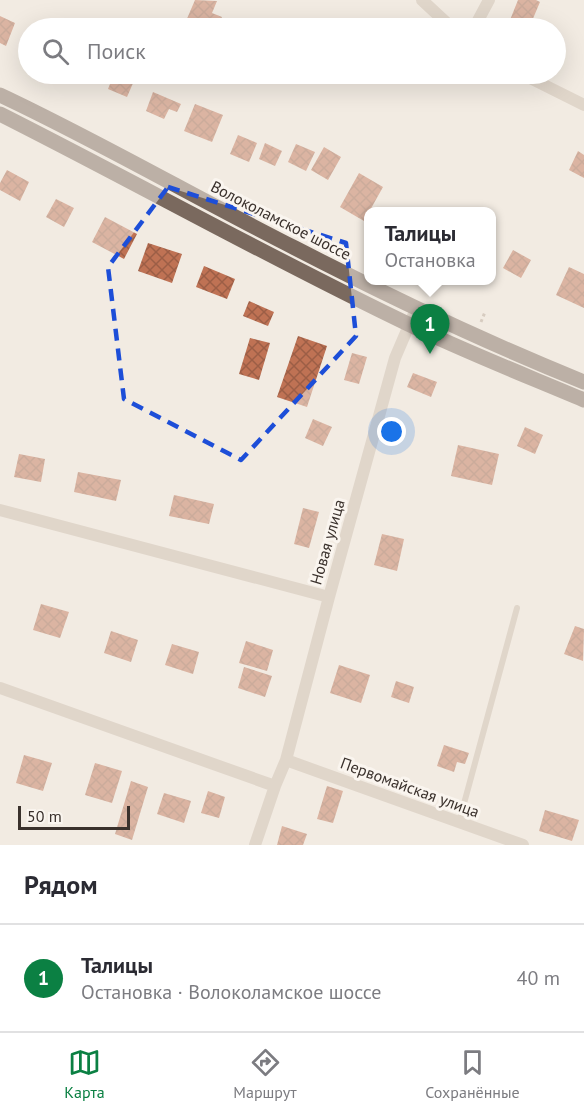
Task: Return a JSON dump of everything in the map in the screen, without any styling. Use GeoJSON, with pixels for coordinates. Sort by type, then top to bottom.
{"type":"FeatureCollection","features":[{"type":"Feature","properties":{"kind":"main road","name":"Волоколамское шоссе"},"geometry":{"type":"LineString","coordinates":[[0,95],[364,283]]}},
{"type":"Feature","properties":{"kind":"main road","name":"Волоколамское шоссе"},"geometry":{"type":"LineString","coordinates":[[0,114],[409,325],[584,400]]}},
{"type":"Feature","properties":{"kind":"main road","name":"Волоколамское шоссе"},"geometry":{"type":"LineString","coordinates":[[368,285],[475,336],[584,382]]}},
{"type":"Feature","properties":{"kind":"street"},"geometry":{"type":"LineString","coordinates":[[423,0],[442,18]]}},
{"type":"Feature","properties":{"kind":"street"},"geometry":{"type":"LineString","coordinates":[[479,18],[489,0]]}},
{"type":"Feature","properties":{"kind":"street"},"geometry":{"type":"LineString","coordinates":[[542,84],[584,105]]}},
{"type":"Feature","properties":{"kind":"street","name":"Новая улица"},"geometry":{"type":"LineString","coordinates":[[255,845],[286,760],[396,358],[416,309]]}},
{"type":"Feature","properties":{"kind":"street"},"geometry":{"type":"LineString","coordinates":[[0,510],[329,597]]}},
{"type":"Feature","properties":{"kind":"street"},"geometry":{"type":"LineString","coordinates":[[0,690],[275,786]]}},
{"type":"Feature","properties":{"kind":"street","name":"Первомайская улица"},"geometry":{"type":"LineString","coordinates":[[286,760],[523,845]]}},
{"type":"Feature","properties":{"kind":"lane"},"geometry":{"type":"LineString","coordinates":[[459,822],[517,608]]}},
{"type":"Feature","properties":{"kind":"path"},"geometry":{"type":"LineString","coordinates":[[479,326],[485,312]]}},
{"type":"Feature","properties":{"kind":"highlighted area"},"geometry":{"type":"Polygon","coordinates":[[[168,187],[346,243],[356,336],[241,460],[124,399],[108,267],[168,187]]]}},
{"type":"Feature","properties":{"kind":"building"},"geometry":{"type":"Polygon","coordinates":[[[195,0],[217,1],[212,13],[222,17],[222,18],[187,18],[195,0]]]}},
{"type":"Feature","properties":{"kind":"building"},"geometry":{"type":"Polygon","coordinates":[[[518,0],[540,2],[533,18],[511,18],[518,0]]]}},
{"type":"Feature","properties":{"kind":"building"},"geometry":{"type":"Polygon","coordinates":[[[0,16],[15,23],[6,46],[0,43],[0,16]]]}},
{"type":"Feature","properties":{"kind":"building"},"geometry":{"type":"Polygon","coordinates":[[[110,84],[133,84],[127,97],[108,89],[110,84]]]}},
{"type":"Feature","properties":{"kind":"building"},"geometry":{"type":"Polygon","coordinates":[[[153,92],[181,104],[177,112],[169,109],[164,119],[146,111],[153,92]]]}},
{"type":"Feature","properties":{"kind":"building"},"geometry":{"type":"Polygon","coordinates":[[[195,104],[223,115],[212,142],[184,131],[195,104]]]}},
{"type":"Feature","properties":{"kind":"building"},"geometry":{"type":"Polygon","coordinates":[[[238,135],[257,143],[249,162],[230,154],[238,135]]]}},
{"type":"Feature","properties":{"kind":"building"},"geometry":{"type":"Polygon","coordinates":[[[265,143],[282,151],[275,166],[259,159],[265,143]]]}},
{"type":"Feature","properties":{"kind":"building"},"geometry":{"type":"Polygon","coordinates":[[[296,144],[315,152],[306,171],[288,162],[296,144]]]}},
{"type":"Feature","properties":{"kind":"building"},"geometry":{"type":"Polygon","coordinates":[[[324,147],[341,157],[328,180],[311,170],[324,147]]]}},
{"type":"Feature","properties":{"kind":"building"},"geometry":{"type":"Polygon","coordinates":[[[578,151],[584,155],[584,178],[569,170],[578,151]]]}},
{"type":"Feature","properties":{"kind":"building"},"geometry":{"type":"Polygon","coordinates":[[[7,170],[29,182],[20,201],[0,190],[0,183],[7,170]]]}},
{"type":"Feature","properties":{"kind":"building"},"geometry":{"type":"Polygon","coordinates":[[[359,173],[383,187],[372,207],[364,207],[364,221],[340,207],[359,173]]]}},
{"type":"Feature","properties":{"kind":"building"},"geometry":{"type":"Polygon","coordinates":[[[56,199],[74,208],[64,227],[46,217],[56,199]]]}},
{"type":"Feature","properties":{"kind":"building"},"geometry":{"type":"Polygon","coordinates":[[[105,217],[137,234],[124,259],[92,242],[105,217]]]}},
{"type":"Feature","properties":{"kind":"building"},"geometry":{"type":"Polygon","coordinates":[[[148,243],[182,254],[172,283],[138,271],[148,243]]]}},
{"type":"Feature","properties":{"kind":"building"},"geometry":{"type":"Polygon","coordinates":[[[513,250],[531,260],[521,278],[503,268],[513,250]]]}},
{"type":"Feature","properties":{"kind":"building"},"geometry":{"type":"Polygon","coordinates":[[[204,266],[235,279],[227,299],[196,287],[204,266]]]}},
{"type":"Feature","properties":{"kind":"building"},"geometry":{"type":"Polygon","coordinates":[[[569,267],[584,274],[584,308],[556,295],[569,267]]]}},
{"type":"Feature","properties":{"kind":"building"},"geometry":{"type":"Polygon","coordinates":[[[249,301],[274,312],[268,326],[243,316],[249,301]]]}},
{"type":"Feature","properties":{"kind":"building"},"geometry":{"type":"Polygon","coordinates":[[[298,336],[327,346],[307,407],[277,397],[298,336]]]}},
{"type":"Feature","properties":{"kind":"building"},"geometry":{"type":"Polygon","coordinates":[[[250,338],[270,343],[259,380],[239,374],[250,338]]]}},
{"type":"Feature","properties":{"kind":"building"},"geometry":{"type":"Polygon","coordinates":[[[352,353],[367,357],[359,384],[344,380],[352,353]]]}},
{"type":"Feature","properties":{"kind":"building"},"geometry":{"type":"Polygon","coordinates":[[[413,373],[437,382],[431,397],[407,387],[413,373]]]}},
{"type":"Feature","properties":{"kind":"building"},"geometry":{"type":"Polygon","coordinates":[[[313,419],[332,427],[323,446],[305,438],[313,419]]]}},
{"type":"Feature","properties":{"kind":"building"},"geometry":{"type":"Polygon","coordinates":[[[525,427],[543,435],[535,454],[517,446],[525,427]]]}},
{"type":"Feature","properties":{"kind":"building"},"geometry":{"type":"Polygon","coordinates":[[[458,445],[499,454],[492,485],[451,476],[458,445]]]}},
{"type":"Feature","properties":{"kind":"building"},"geometry":{"type":"Polygon","coordinates":[[[19,454],[45,459],[41,482],[14,477],[19,454]]]}},
{"type":"Feature","properties":{"kind":"building"},"geometry":{"type":"Polygon","coordinates":[[[78,472],[121,480],[116,501],[74,492],[78,472]]]}},
{"type":"Feature","properties":{"kind":"building"},"geometry":{"type":"Polygon","coordinates":[[[174,495],[214,504],[209,524],[169,516],[174,495]]]}},
{"type":"Feature","properties":{"kind":"building"},"geometry":{"type":"Polygon","coordinates":[[[303,508],[319,512],[309,548],[294,544],[303,508]]]}},
{"type":"Feature","properties":{"kind":"building"},"geometry":{"type":"Polygon","coordinates":[[[382,534],[404,539],[397,571],[374,565],[382,534]]]}},
{"type":"Feature","properties":{"kind":"building"},"geometry":{"type":"Polygon","coordinates":[[[41,604],[69,612],[60,638],[33,630],[41,604]]]}},
{"type":"Feature","properties":{"kind":"building"},"geometry":{"type":"Polygon","coordinates":[[[575,626],[584,629],[583,661],[564,654],[575,626]]]}},
{"type":"Feature","properties":{"kind":"building"},"geometry":{"type":"Polygon","coordinates":[[[111,631],[138,640],[131,662],[104,653],[111,631]]]}},
{"type":"Feature","properties":{"kind":"building"},"geometry":{"type":"Polygon","coordinates":[[[246,641],[273,650],[267,671],[239,663],[246,641]]]}},
{"type":"Feature","properties":{"kind":"building"},"geometry":{"type":"Polygon","coordinates":[[[172,644],[199,652],[193,674],[165,665],[172,644]]]}},
{"type":"Feature","properties":{"kind":"building"},"geometry":{"type":"Polygon","coordinates":[[[339,665],[370,675],[361,703],[330,693],[339,665]]]}},
{"type":"Feature","properties":{"kind":"building"},"geometry":{"type":"Polygon","coordinates":[[[244,667],[272,676],[265,697],[238,688],[244,667]]]}},
{"type":"Feature","properties":{"kind":"building"},"geometry":{"type":"Polygon","coordinates":[[[396,681],[414,687],[409,703],[391,697],[396,681]]]}},
{"type":"Feature","properties":{"kind":"building"},"geometry":{"type":"Polygon","coordinates":[[[444,745],[469,753],[465,764],[457,762],[454,772],[437,766],[444,745]]]}},
{"type":"Feature","properties":{"kind":"building"},"geometry":{"type":"Polygon","coordinates":[[[24,755],[52,763],[43,791],[16,783],[24,755]]]}},
{"type":"Feature","properties":{"kind":"building"},"geometry":{"type":"Polygon","coordinates":[[[95,763],[122,771],[112,803],[85,795],[95,763]]]}},
{"type":"Feature","properties":{"kind":"building"},"geometry":{"type":"Polygon","coordinates":[[[131,781],[148,787],[132,840],[115,834],[131,781]]]}},
{"type":"Feature","properties":{"kind":"building"},"geometry":{"type":"Polygon","coordinates":[[[327,786],[343,791],[333,823],[317,819],[327,786]]]}},
{"type":"Feature","properties":{"kind":"building"},"geometry":{"type":"Polygon","coordinates":[[[208,791],[225,797],[219,818],[201,813],[208,791]]]}},
{"type":"Feature","properties":{"kind":"building"},"geometry":{"type":"Polygon","coordinates":[[[164,793],[191,801],[184,823],[157,814],[164,793]]]}},
{"type":"Feature","properties":{"kind":"building"},"geometry":{"type":"Polygon","coordinates":[[[545,810],[579,820],[572,841],[539,831],[545,810]]]}},
{"type":"Feature","properties":{"kind":"building"},"geometry":{"type":"Polygon","coordinates":[[[282,826],[307,834],[303,845],[277,845],[282,826]]]}},
{"type":"Feature","properties":{"kind":"place","name":"Талицы"},"geometry":{"type":"Point","coordinates":[430,354]}}]}
